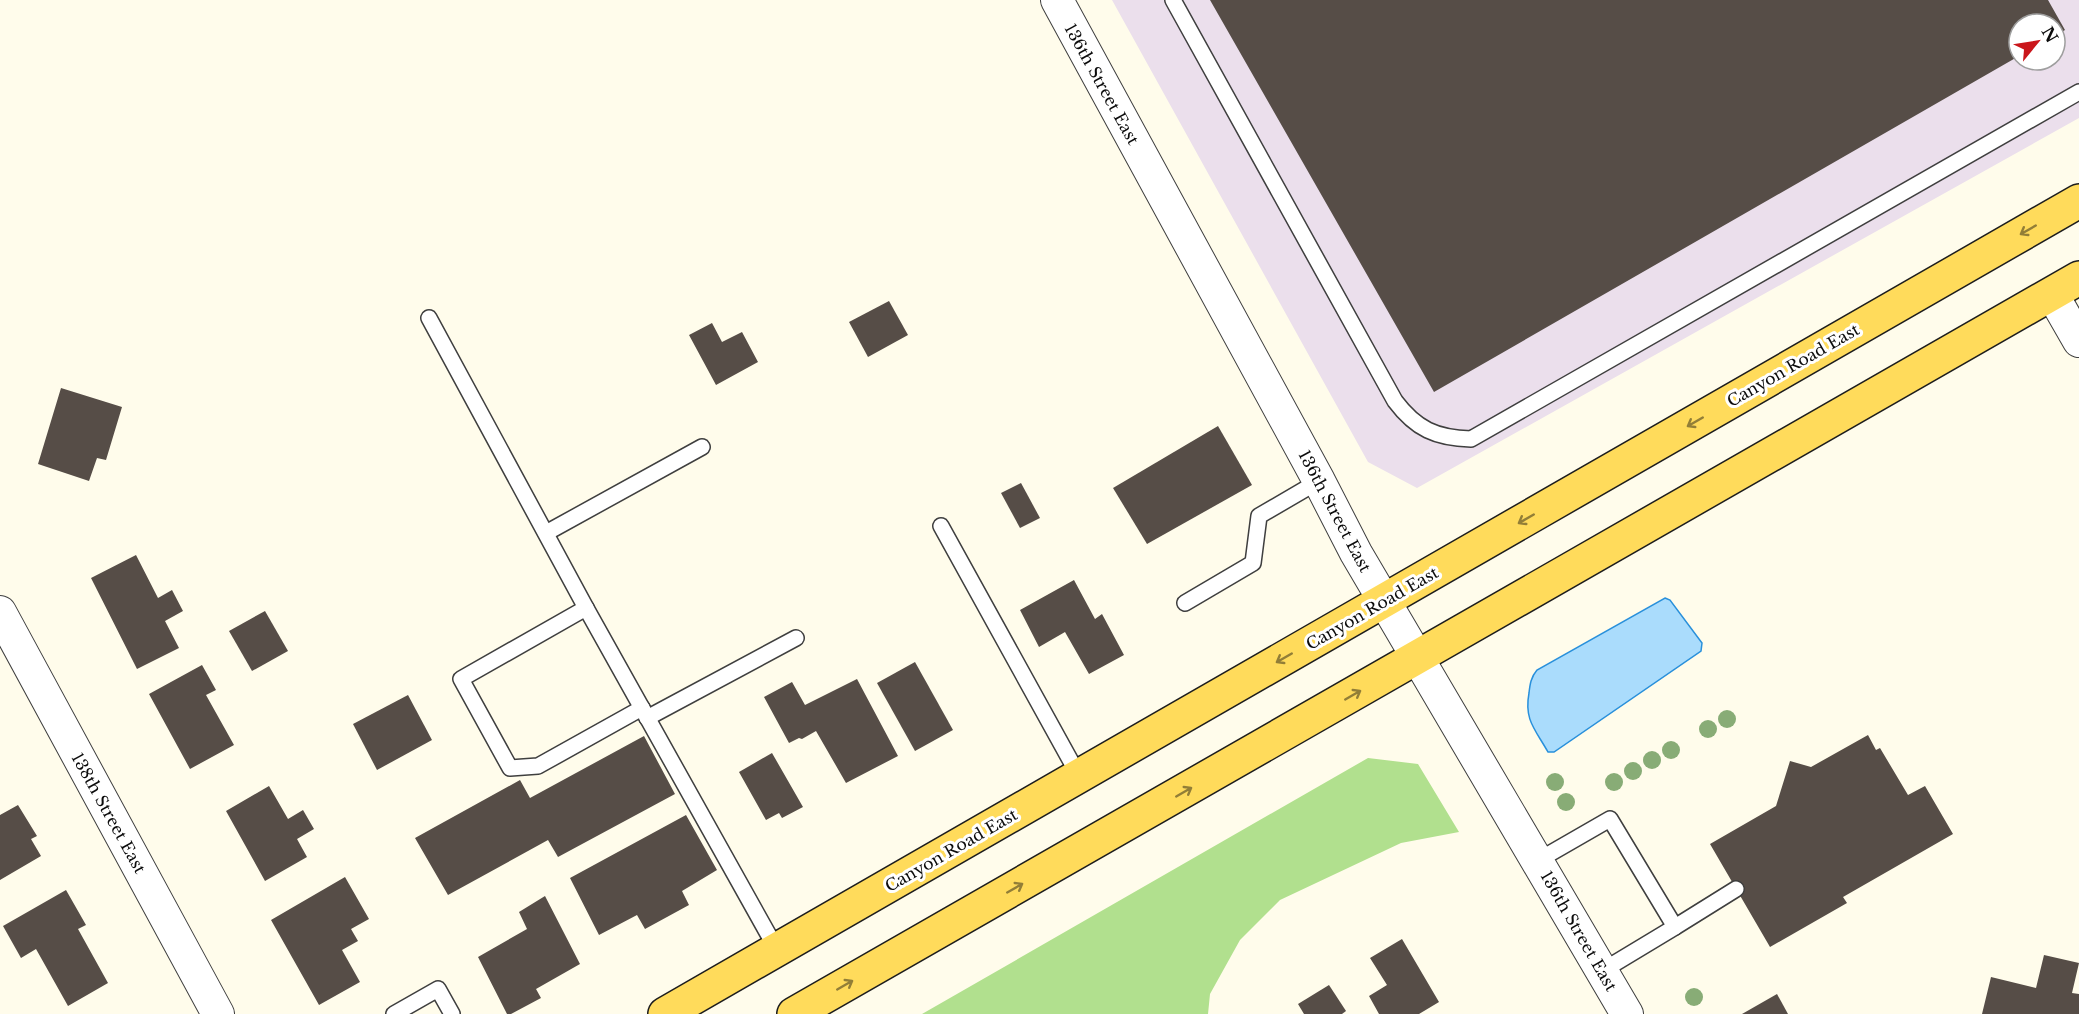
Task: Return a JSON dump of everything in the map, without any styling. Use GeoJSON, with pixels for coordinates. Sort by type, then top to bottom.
{"type":"FeatureCollection","features":[{"type":"Feature","properties":{"kind":"main road","name":"Canyon Road East"},"geometry":{"type":"LineString","coordinates":[[665,1014],[2079,201]]}},
{"type":"Feature","properties":{"kind":"main road"},"geometry":{"type":"LineString","coordinates":[[794,1014],[2065,286]]}},
{"type":"Feature","properties":{"kind":"street","name":"136th Street East"},"geometry":{"type":"LineString","coordinates":[[1057,0],[1356,553],[1627,1014]]}},
{"type":"Feature","properties":{"kind":"street"},"geometry":{"type":"LineString","coordinates":[[2065,286],[2079,341]]}},
{"type":"Feature","properties":{"kind":"street","name":"138th Street East"},"geometry":{"type":"LineString","coordinates":[[0,612],[218,1014]]}},
{"type":"Feature","properties":{"kind":"lane"},"geometry":{"type":"LineString","coordinates":[[1173,0],[1395,401],[1406,415],[1420,426],[1436,435],[1453,439],[1471,439],[2079,92]]}},
{"type":"Feature","properties":{"kind":"lane"},"geometry":{"type":"LineString","coordinates":[[429,318],[585,608],[777,950]]}},
{"type":"Feature","properties":{"kind":"lane"},"geometry":{"type":"LineString","coordinates":[[546,533],[702,447]]}},
{"type":"Feature","properties":{"kind":"lane"},"geometry":{"type":"LineString","coordinates":[[1185,603],[1253,563],[1259,516],[1319,481]]}},
{"type":"Feature","properties":{"kind":"lane"},"geometry":{"type":"LineString","coordinates":[[941,526],[1079,776]]}},
{"type":"Feature","properties":{"kind":"lane"},"geometry":{"type":"LineString","coordinates":[[585,608],[461,679],[510,768],[538,766],[796,638]]}},
{"type":"Feature","properties":{"kind":"lane"},"geometry":{"type":"LineString","coordinates":[[1538,861],[1610,819],[1675,927]]}},
{"type":"Feature","properties":{"kind":"lane"},"geometry":{"type":"LineString","coordinates":[[1602,971],[1736,889]]}},
{"type":"Feature","properties":{"kind":"lane"},"geometry":{"type":"LineString","coordinates":[[394,1014],[438,989],[452,1014]]}},
{"type":"Feature","properties":{"kind":"shaded area"},"geometry":{"type":"Polygon","coordinates":[[[1112,0],[2079,0],[2079,118],[1417,488],[1368,462],[1112,0]]]}},
{"type":"Feature","properties":{"kind":"green space"},"geometry":{"type":"Polygon","coordinates":[[[1368,758],[1418,764],[1459,832],[1401,843],[1280,900],[1240,940],[1210,994],[1208,1014],[922,1014],[1368,758]]]}},
{"type":"Feature","properties":{"kind":"water"},"geometry":{"type":"Polygon","coordinates":[[[1665,598],[1670,600],[1702,643],[1701,651],[1554,752],[1548,752],[1532,724],[1528,710],[1532,678],[1537,670],[1665,598]]]}},
{"type":"Feature","properties":{"kind":"building"},"geometry":{"type":"Polygon","coordinates":[[[1210,0],[2048,0],[2055,12],[2007,12],[2007,63],[1434,392],[1210,0]]]}},
{"type":"Feature","properties":{"kind":"building"},"geometry":{"type":"Polygon","coordinates":[[[889,301],[908,335],[868,357],[849,322],[889,301]]]}},
{"type":"Feature","properties":{"kind":"building"},"geometry":{"type":"Polygon","coordinates":[[[712,323],[722,342],[742,332],[758,362],[716,385],[689,335],[712,323]]]}},
{"type":"Feature","properties":{"kind":"building"},"geometry":{"type":"Polygon","coordinates":[[[61,388],[122,407],[106,460],[97,458],[89,481],[38,464],[61,388]]]}},
{"type":"Feature","properties":{"kind":"building"},"geometry":{"type":"Polygon","coordinates":[[[1218,426],[1252,485],[1147,544],[1113,488],[1218,426]]]}},
{"type":"Feature","properties":{"kind":"building"},"geometry":{"type":"Polygon","coordinates":[[[1021,483],[1040,518],[1020,528],[1001,493],[1021,483]]]}},
{"type":"Feature","properties":{"kind":"building"},"geometry":{"type":"Polygon","coordinates":[[[136,555],[158,598],[172,590],[183,611],[165,621],[179,648],[137,669],[91,578],[136,555]]]}},
{"type":"Feature","properties":{"kind":"building"},"geometry":{"type":"Polygon","coordinates":[[[1074,580],[1095,619],[1102,614],[1124,655],[1089,674],[1065,632],[1039,647],[1020,610],[1074,580]]]}},
{"type":"Feature","properties":{"kind":"building"},"geometry":{"type":"Polygon","coordinates":[[[265,611],[288,651],[252,671],[229,631],[265,611]]]}},
{"type":"Feature","properties":{"kind":"building"},"geometry":{"type":"Polygon","coordinates":[[[915,662],[953,730],[915,751],[877,683],[915,662]]]}},
{"type":"Feature","properties":{"kind":"building"},"geometry":{"type":"Polygon","coordinates":[[[202,665],[216,690],[206,695],[234,745],[190,769],[149,694],[202,665]]]}},
{"type":"Feature","properties":{"kind":"building"},"geometry":{"type":"Polygon","coordinates":[[[857,679],[898,756],[846,783],[816,731],[789,743],[764,697],[792,682],[805,705],[857,679]]]}},
{"type":"Feature","properties":{"kind":"building"},"geometry":{"type":"Polygon","coordinates":[[[408,695],[432,740],[377,770],[353,724],[408,695]]]}},
{"type":"Feature","properties":{"kind":"building"},"geometry":{"type":"Polygon","coordinates":[[[1868,735],[1876,750],[1880,748],[1908,795],[1925,786],[1953,834],[1843,897],[1847,903],[1770,947],[1710,844],[1776,806],[1790,761],[1811,767],[1868,735]]]}},
{"type":"Feature","properties":{"kind":"building"},"geometry":{"type":"Polygon","coordinates":[[[644,736],[675,794],[558,857],[548,840],[448,895],[415,838],[520,780],[530,798],[644,736]]]}},
{"type":"Feature","properties":{"kind":"building"},"geometry":{"type":"Polygon","coordinates":[[[772,753],[803,807],[782,818],[779,813],[766,820],[739,772],[772,753]]]}},
{"type":"Feature","properties":{"kind":"building"},"geometry":{"type":"Polygon","coordinates":[[[269,786],[288,819],[303,810],[314,829],[297,839],[307,857],[265,881],[226,811],[269,786]]]}},
{"type":"Feature","properties":{"kind":"building"},"geometry":{"type":"Polygon","coordinates":[[[18,805],[37,836],[31,839],[41,856],[0,880],[0,815],[18,805]]]}},
{"type":"Feature","properties":{"kind":"building"},"geometry":{"type":"Polygon","coordinates":[[[686,815],[717,870],[682,891],[689,905],[645,929],[637,915],[599,935],[570,878],[686,815]]]}},
{"type":"Feature","properties":{"kind":"building"},"geometry":{"type":"Polygon","coordinates":[[[345,877],[369,919],[351,929],[358,941],[342,950],[360,982],[319,1005],[271,920],[345,877]]]}},
{"type":"Feature","properties":{"kind":"building"},"geometry":{"type":"Polygon","coordinates":[[[66,890],[86,925],[78,929],[108,983],[68,1006],[36,949],[21,958],[3,926],[66,890]]]}},
{"type":"Feature","properties":{"kind":"building"},"geometry":{"type":"Polygon","coordinates":[[[545,896],[580,964],[536,989],[541,998],[507,1014],[478,957],[527,929],[519,912],[545,896]]]}},
{"type":"Feature","properties":{"kind":"building"},"geometry":{"type":"Polygon","coordinates":[[[1402,939],[1439,1002],[1419,1014],[1379,1014],[1369,996],[1387,985],[1370,958],[1402,939]]]}},
{"type":"Feature","properties":{"kind":"building"},"geometry":{"type":"Polygon","coordinates":[[[2044,955],[2079,963],[2072,993],[2079,994],[2079,1014],[1982,1014],[1991,977],[2036,988],[2044,955]]]}},
{"type":"Feature","properties":{"kind":"building"},"geometry":{"type":"Polygon","coordinates":[[[1329,985],[1346,1011],[1342,1014],[1304,1014],[1298,1004],[1329,985]]]}},
{"type":"Feature","properties":{"kind":"building"},"geometry":{"type":"Polygon","coordinates":[[[1777,994],[1788,1014],[1742,1014],[1777,994]]]}}]}
